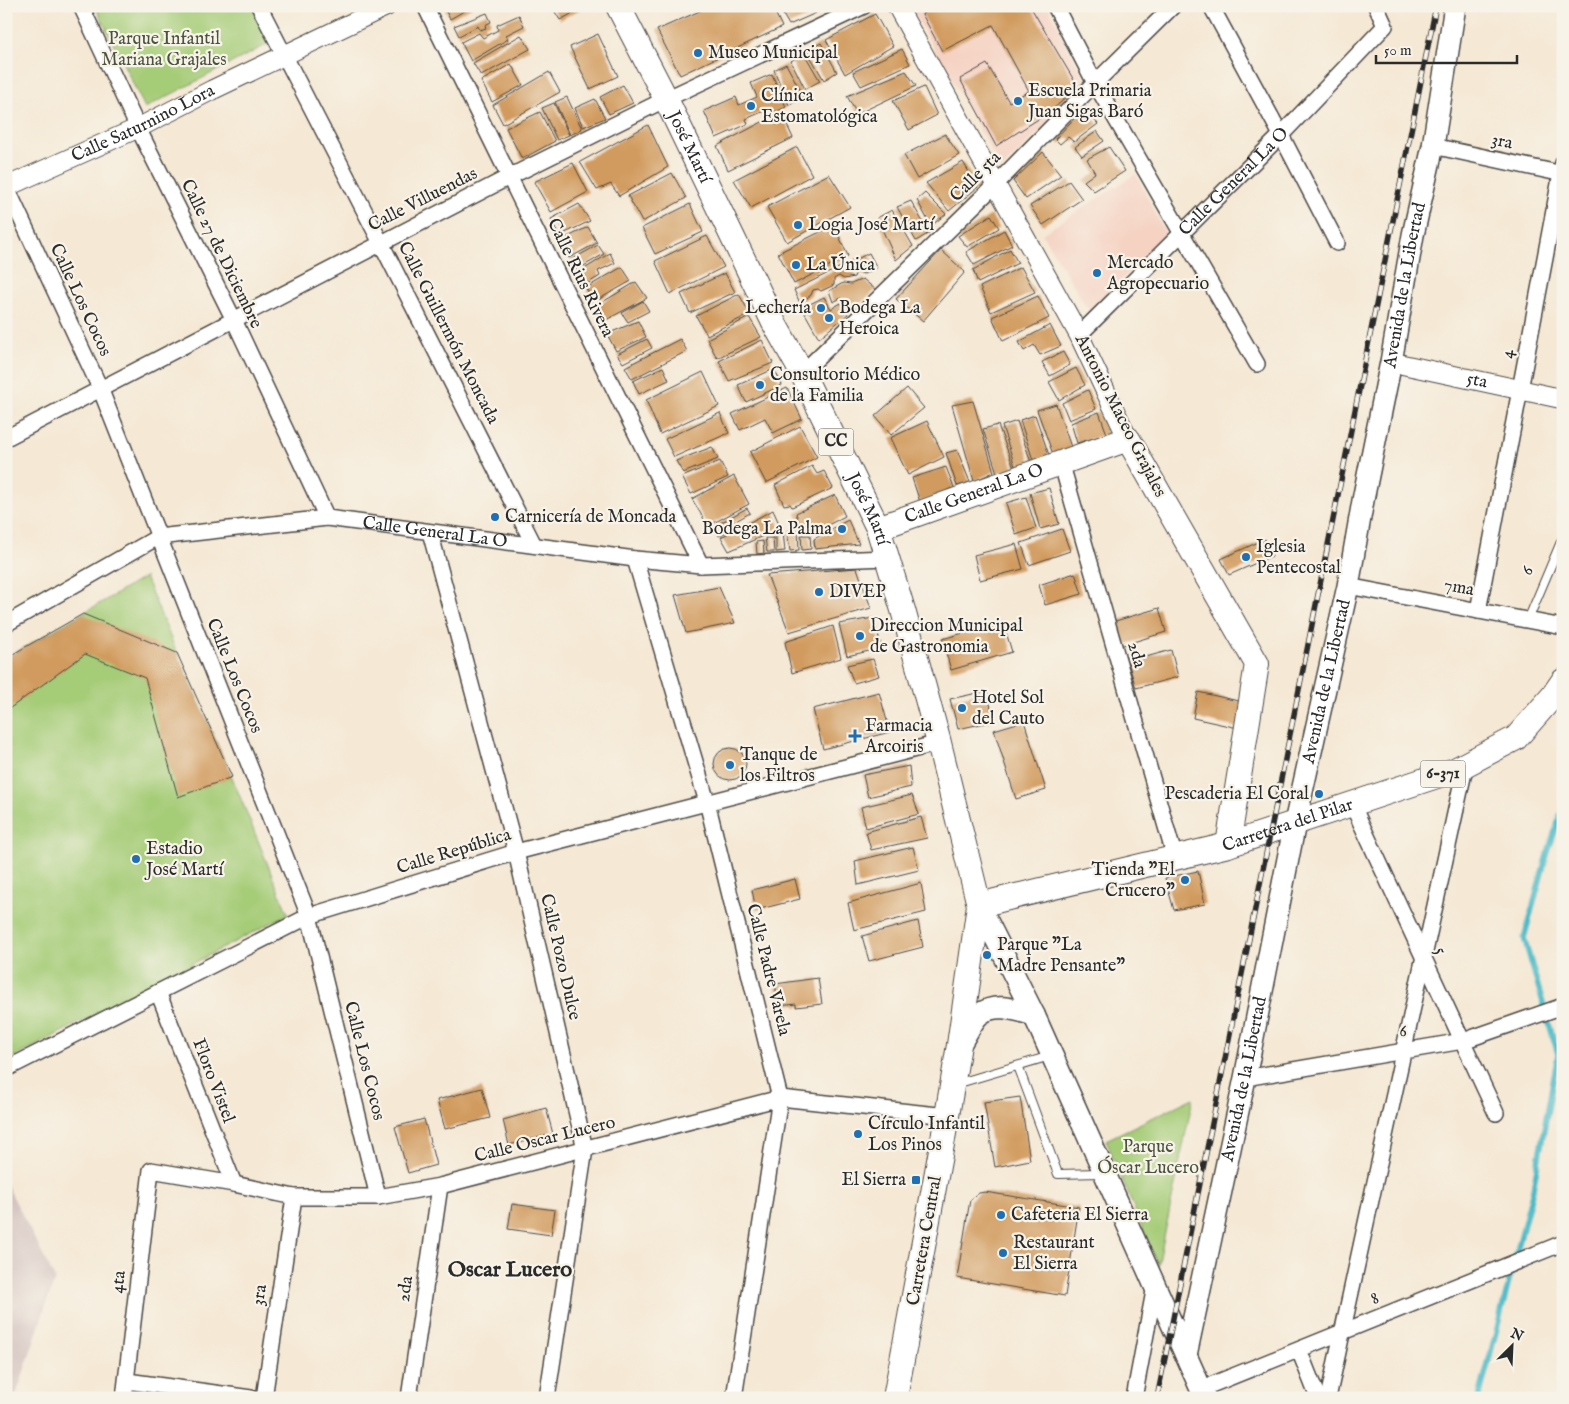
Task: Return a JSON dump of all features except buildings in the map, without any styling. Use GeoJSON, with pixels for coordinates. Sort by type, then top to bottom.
{"type":"FeatureCollection","features":[{"type":"Feature","properties":{"kind":"main road","name":"José Martí"},"geometry":{"type":"LineString","coordinates":[[618,6],[666,100],[774,323],[802,373],[878,528],[903,610],[939,743],[979,905]]}},
{"type":"Feature","properties":{"kind":"main road","name":"Avenida de la Libertad"},"geometry":{"type":"LineString","coordinates":[[1186,1355],[1245,1078],[1295,823],[1348,586],[1413,235],[1433,146],[1455,6]]}},
{"type":"Feature","properties":{"kind":"main road","name":"Calle General La O"},"geometry":{"type":"LineString","coordinates":[[878,528],[1128,439]]}},
{"type":"Feature","properties":{"kind":"main road","name":"Antonio Maceo Grajales"},"geometry":{"type":"LineString","coordinates":[[1128,439],[1257,664],[1228,845]]}},
{"type":"Feature","properties":{"kind":"main road","name":"Carretera del Pilar"},"geometry":{"type":"LineString","coordinates":[[979,905],[1228,845],[1454,770],[1516,738],[1552,697],[1563,681]]}},
{"type":"Feature","properties":{"kind":"main road"},"geometry":{"type":"LineString","coordinates":[[979,905],[1034,1015],[1203,1393]]}},
{"type":"Feature","properties":{"kind":"main road","name":"Carretera Central"},"geometry":{"type":"LineString","coordinates":[[896,1398],[960,1044],[979,905]]}},
{"type":"Feature","properties":{"kind":"main road"},"geometry":{"type":"LineString","coordinates":[[960,1044],[978,1015],[994,1008],[1012,1009],[1034,1015]]}},
{"type":"Feature","properties":{"kind":"street","name":"Calle 27 de Diciembre"},"geometry":{"type":"LineString","coordinates":[[81,6],[138,128],[234,320],[327,518]]}},
{"type":"Feature","properties":{"kind":"street","name":"Calle Guillermón Moncada"},"geometry":{"type":"LineString","coordinates":[[259,6],[534,545]]}},
{"type":"Feature","properties":{"kind":"street","name":"Calle Saturnino Lora"},"geometry":{"type":"LineString","coordinates":[[6,187],[138,128],[387,6]]}},
{"type":"Feature","properties":{"kind":"street","name":"Calle Rius Rivera"},"geometry":{"type":"LineString","coordinates":[[425,6],[701,565]]}},
{"type":"Feature","properties":{"kind":"street","name":"Calle Villuendas"},"geometry":{"type":"LineString","coordinates":[[6,438],[509,177],[864,6]]}},
{"type":"Feature","properties":{"kind":"street","name":"Antonio Maceo Grajales"},"geometry":{"type":"LineString","coordinates":[[897,6],[1079,335],[1128,439]]}},
{"type":"Feature","properties":{"kind":"street"},"geometry":{"type":"LineString","coordinates":[[1055,6],[1095,83],[1257,364]]}},
{"type":"Feature","properties":{"kind":"street","name":"Calle 5ta"},"geometry":{"type":"LineString","coordinates":[[802,373],[996,184],[1173,6]]}},
{"type":"Feature","properties":{"kind":"street"},"geometry":{"type":"LineString","coordinates":[[1211,6],[1337,243]]}},
{"type":"Feature","properties":{"kind":"street","name":"Calle General La O"},"geometry":{"type":"LineString","coordinates":[[1079,335],[1281,135],[1385,26],[1376,6]]}},
{"type":"Feature","properties":{"kind":"street","name":"3ra"},"geometry":{"type":"LineString","coordinates":[[1433,146],[1562,170]]}},
{"type":"Feature","properties":{"kind":"street","name":"4"},"geometry":{"type":"LineString","coordinates":[[1478,611],[1562,170]]}},
{"type":"Feature","properties":{"kind":"street","name":"Calle Los Cocos"},"geometry":{"type":"LineString","coordinates":[[6,187],[100,388],[309,916],[378,1196]]}},
{"type":"Feature","properties":{"kind":"street","name":"5ta"},"geometry":{"type":"LineString","coordinates":[[1391,362],[1563,398]]}},
{"type":"Feature","properties":{"kind":"street","name":"2da"},"geometry":{"type":"LineString","coordinates":[[1061,462],[1175,858]]}},
{"type":"Feature","properties":{"kind":"street","name":"Calle General La O"},"geometry":{"type":"LineString","coordinates":[[6,624],[158,537],[327,518],[635,559],[701,565],[887,558]]}},
{"type":"Feature","properties":{"kind":"street","name":"Calle Pozo Dulce"},"geometry":{"type":"LineString","coordinates":[[430,532],[516,852],[586,1149],[547,1398]]}},
{"type":"Feature","properties":{"kind":"street","name":"Calle Padre Varela"},"geometry":{"type":"LineString","coordinates":[[635,559],[707,802],[780,1098],[734,1398]]}},
{"type":"Feature","properties":{"kind":"street","name":"7ma"},"geometry":{"type":"LineString","coordinates":[[1348,586],[1563,627]]}},
{"type":"Feature","properties":{"kind":"street","name":"Calle República"},"geometry":{"type":"LineString","coordinates":[[6,1069],[309,916],[516,852],[939,743]]}},
{"type":"Feature","properties":{"kind":"street"},"geometry":{"type":"LineString","coordinates":[[1328,1398],[1466,764]]}},
{"type":"Feature","properties":{"kind":"street","name":"5"},"geometry":{"type":"LineString","coordinates":[[1352,804],[1496,1113]]}},
{"type":"Feature","properties":{"kind":"street","name":"Floro Vistel"},"geometry":{"type":"LineString","coordinates":[[158,992],[234,1184]]}},
{"type":"Feature","properties":{"kind":"street","name":"6"},"geometry":{"type":"LineString","coordinates":[[1245,1078],[1463,1041],[1560,1007]]}},
{"type":"Feature","properties":{"kind":"street","name":"Calle Oscar Lucero"},"geometry":{"type":"LineString","coordinates":[[151,1170],[234,1184],[294,1197],[378,1196],[440,1186],[780,1098],[947,1116]]}},
{"type":"Feature","properties":{"kind":"street","name":"4ta"},"geometry":{"type":"LineString","coordinates":[[124,1398],[151,1170]]}},
{"type":"Feature","properties":{"kind":"street","name":"2da"},"geometry":{"type":"LineString","coordinates":[[409,1398],[440,1186]]}},
{"type":"Feature","properties":{"kind":"street","name":"3ra"},"geometry":{"type":"LineString","coordinates":[[264,1398],[294,1197]]}},
{"type":"Feature","properties":{"kind":"street","name":"8"},"geometry":{"type":"LineString","coordinates":[[1203,1393],[1298,1350],[1563,1243]]}},
{"type":"Feature","properties":{"kind":"street"},"geometry":{"type":"LineString","coordinates":[[1134,1398],[1155,1286]]}},
{"type":"Feature","properties":{"kind":"street"},"geometry":{"type":"LineString","coordinates":[[1298,1350],[1318,1398]]}},
{"type":"Feature","properties":{"kind":"street"},"geometry":{"type":"LineString","coordinates":[[126,1381],[251,1398]]}},
{"type":"Feature","properties":{"kind":"lane","name":"6"},"geometry":{"type":"LineString","coordinates":[[1528,620],[1563,537]]}},
{"type":"Feature","properties":{"kind":"lane"},"geometry":{"type":"LineString","coordinates":[[952,1085],[1052,1056]]}},
{"type":"Feature","properties":{"kind":"lane"},"geometry":{"type":"LineString","coordinates":[[1018,1066],[1058,1174],[1105,1174]]}},
{"type":"Feature","properties":{"kind":"shaded area","name":"Escuela Primaria Juan Sigas Baró"},"geometry":{"type":"Polygon","coordinates":[[[910,6],[1048,6],[1087,84],[1002,169],[910,6]]]}},
{"type":"Feature","properties":{"kind":"shaded area","name":"Mercado Agropecuario"},"geometry":{"type":"Polygon","coordinates":[[[1136,174],[1166,234],[1090,312],[1042,234],[1136,174]]]}},
{"type":"Feature","properties":{"kind":"shaded area"},"geometry":{"type":"Polygon","coordinates":[[[6,1183],[55,1279],[15,1398],[6,1398],[6,1183]]]}},
{"type":"Feature","properties":{"kind":"green space","name":"Parque Infantil Mariana Grajales"},"geometry":{"type":"Polygon","coordinates":[[[95,6],[252,6],[270,43],[145,108],[95,6]]]}},
{"type":"Feature","properties":{"kind":"green space","name":"Estadio José Martí"},"geometry":{"type":"Polygon","coordinates":[[[145,577],[232,777],[288,914],[6,1061],[6,658],[145,577]]]}},
{"type":"Feature","properties":{"kind":"green space","name":"Parque Óscar Lucero"},"geometry":{"type":"Polygon","coordinates":[[[1193,1098],[1158,1266],[1106,1140],[1193,1098]]]}},
{"type":"Feature","properties":{"kind":"waterway"},"geometry":{"type":"LineString","coordinates":[[1479,1398],[1533,1189],[1558,1054],[1524,938],[1546,858],[1563,807]]}},
{"type":"Feature","properties":{"kind":"railway"},"geometry":{"type":"LineString","coordinates":[[1157,1398],[1436,6]]}},
{"type":"Feature","properties":{"kind":"place","name":"Museo Municipal"},"geometry":{"type":"Point","coordinates":[698,53]}},
{"type":"Feature","properties":{"kind":"place","name":"Escuela Primaria Juan Sigas Baró"},"geometry":{"type":"Point","coordinates":[1018,101]}},
{"type":"Feature","properties":{"kind":"place","name":"Clínica Estomatológica"},"geometry":{"type":"Point","coordinates":[751,106]}},
{"type":"Feature","properties":{"kind":"place","name":"Logia José Martí"},"geometry":{"type":"Point","coordinates":[798,225]}},
{"type":"Feature","properties":{"kind":"place","name":"La Única"},"geometry":{"type":"Point","coordinates":[796,265]}},
{"type":"Feature","properties":{"kind":"place","name":"Mercado Agropecuario"},"geometry":{"type":"Point","coordinates":[1097,273]}},
{"type":"Feature","properties":{"kind":"place","name":"Lechería"},"geometry":{"type":"Point","coordinates":[821,308]}},
{"type":"Feature","properties":{"kind":"place","name":"Bodega La Heroica"},"geometry":{"type":"Point","coordinates":[829,318]}},
{"type":"Feature","properties":{"kind":"place","name":"Consultorio Médico de la Familia"},"geometry":{"type":"Point","coordinates":[760,385]}},
{"type":"Feature","properties":{"kind":"place","name":"Carnicería de Moncada"},"geometry":{"type":"Point","coordinates":[495,517]}},
{"type":"Feature","properties":{"kind":"place","name":"Bodega La Palma"},"geometry":{"type":"Point","coordinates":[842,529]}},
{"type":"Feature","properties":{"kind":"place","name":"Iglesia Pentecostal"},"geometry":{"type":"Point","coordinates":[1246,557]}},
{"type":"Feature","properties":{"kind":"place","name":"DIVEP"},"geometry":{"type":"Point","coordinates":[819,592]}},
{"type":"Feature","properties":{"kind":"place","name":"Direccion Municipal de Gastronomia"},"geometry":{"type":"Point","coordinates":[860,636]}},
{"type":"Feature","properties":{"kind":"place","name":"Hotel Sol del Cauto"},"geometry":{"type":"Point","coordinates":[962,708]}},
{"type":"Feature","properties":{"kind":"place","name":"Farmacia Arcoiris"},"geometry":{"type":"Point","coordinates":[855,736]}},
{"type":"Feature","properties":{"kind":"place","name":"Tanque de los Filtros"},"geometry":{"type":"Point","coordinates":[730,765]}},
{"type":"Feature","properties":{"kind":"place","name":"Pescaderia El Coral"},"geometry":{"type":"Point","coordinates":[1319,794]}},
{"type":"Feature","properties":{"kind":"place","name":"Estadio José Martí"},"geometry":{"type":"Point","coordinates":[136,859]}},
{"type":"Feature","properties":{"kind":"place","name":"Tienda \"El Crucero\""},"geometry":{"type":"Point","coordinates":[1185,880]}},
{"type":"Feature","properties":{"kind":"place","name":"Parque \"La Madre Pensante\""},"geometry":{"type":"Point","coordinates":[987,955]}},
{"type":"Feature","properties":{"kind":"place","name":"Círculo Infantil Los Pinos"},"geometry":{"type":"Point","coordinates":[858,1134]}},
{"type":"Feature","properties":{"kind":"place","name":"El Sierra"},"geometry":{"type":"Point","coordinates":[916,1180]}},
{"type":"Feature","properties":{"kind":"place","name":"Cafeteria El Sierra"},"geometry":{"type":"Point","coordinates":[1001,1215]}},
{"type":"Feature","properties":{"kind":"place","name":"Restaurant El Sierra"},"geometry":{"type":"Point","coordinates":[1003,1253]}},
{"type":"Feature","properties":{"kind":"district","name":"Oscar Lucero"},"geometry":{"type":"Point","coordinates":[510,1270]}}]}
